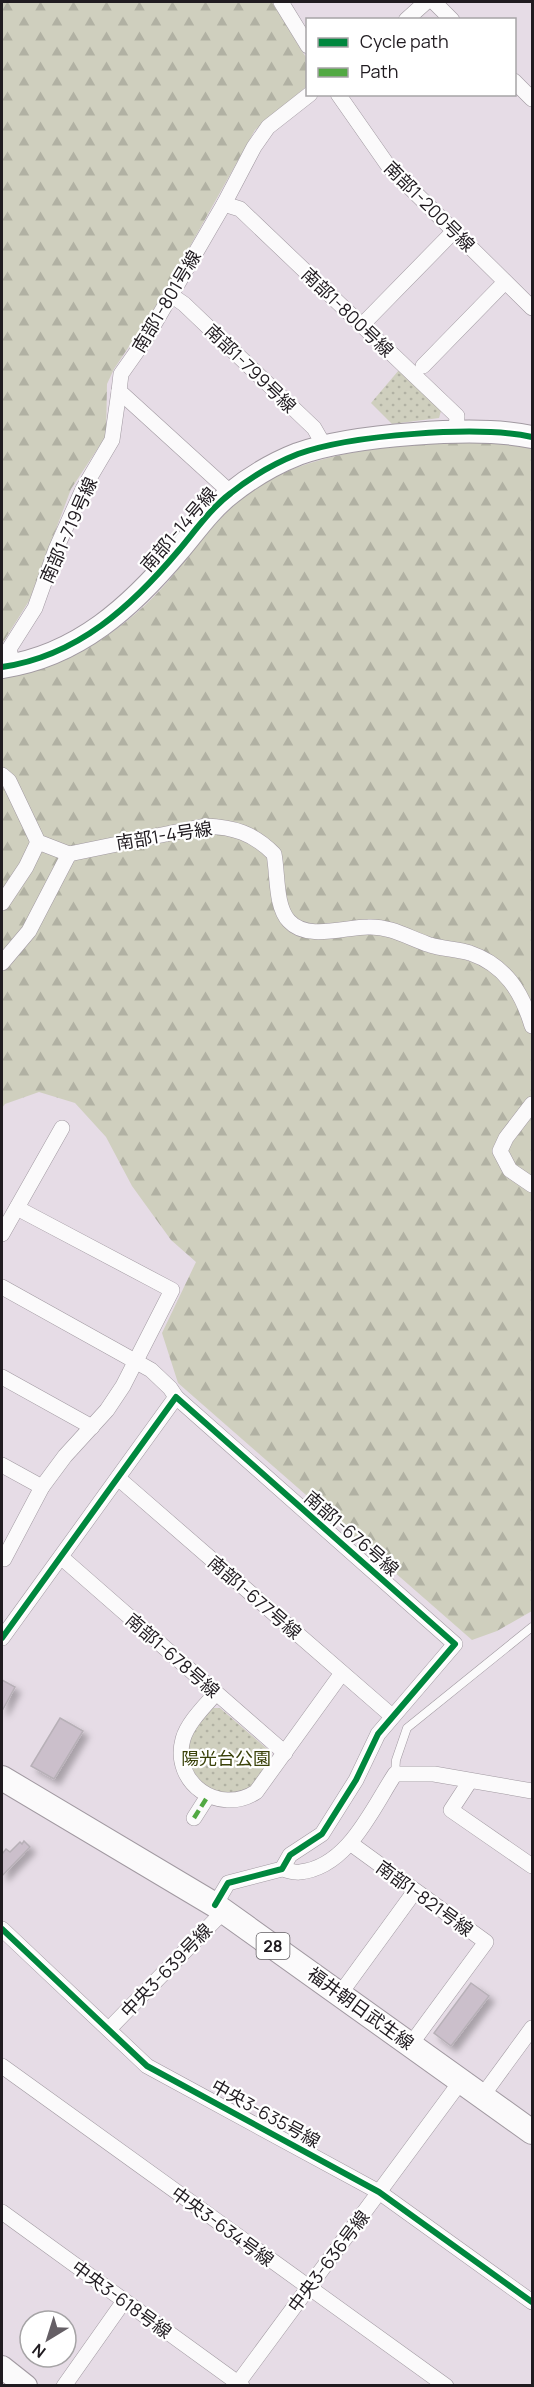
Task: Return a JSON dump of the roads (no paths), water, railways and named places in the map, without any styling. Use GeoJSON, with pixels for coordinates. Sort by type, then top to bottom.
{"type":"FeatureCollection","features":[{"type":"Feature","properties":{"kind":"main road","name":"福井朝日武生線"},"geometry":{"type":"LineString","coordinates":[[2,1778],[220,1908],[532,2132]]}},
{"type":"Feature","properties":{"kind":"street"},"geometry":{"type":"LineString","coordinates":[[281,2],[306,43]]}},
{"type":"Feature","properties":{"kind":"street"},"geometry":{"type":"LineString","coordinates":[[408,18],[426,2]]}},
{"type":"Feature","properties":{"kind":"street"},"geometry":{"type":"LineString","coordinates":[[434,2],[450,18]]}},
{"type":"Feature","properties":{"kind":"street"},"geometry":{"type":"LineString","coordinates":[[516,83],[532,99]]}},
{"type":"Feature","properties":{"kind":"street","name":"南部1-801号線"},"geometry":{"type":"LineString","coordinates":[[119,391],[121,374],[145,340],[224,204],[254,147],[268,127],[307,96]]}},
{"type":"Feature","properties":{"kind":"street","name":"南部1-200号線"},"geometry":{"type":"LineString","coordinates":[[339,96],[389,167],[532,308]]}},
{"type":"Feature","properties":{"kind":"street","name":"南部1-800号線"},"geometry":{"type":"LineString","coordinates":[[224,204],[240,209],[457,416],[456,432]]}},
{"type":"Feature","properties":{"kind":"street"},"geometry":{"type":"LineString","coordinates":[[362,325],[454,231]]}},
{"type":"Feature","properties":{"kind":"street"},"geometry":{"type":"LineString","coordinates":[[423,366],[505,282]]}},
{"type":"Feature","properties":{"kind":"street","name":"南部1-799号線"},"geometry":{"type":"LineString","coordinates":[[171,295],[184,304],[314,428],[325,447]]}},
{"type":"Feature","properties":{"kind":"street"},"geometry":{"type":"LineString","coordinates":[[119,391],[231,493]]}},
{"type":"Feature","properties":{"kind":"street","name":"南部1-719号線"},"geometry":{"type":"LineString","coordinates":[[7,666],[9,650],[35,608],[56,549],[83,489],[112,441],[119,391]]}},
{"type":"Feature","properties":{"kind":"street","name":"南部1-14号線"},"geometry":{"type":"LineString","coordinates":[[7,666],[49,655],[79,640],[120,613],[143,592],[231,493],[265,470],[298,454],[325,447],[456,432],[532,437]]}},
{"type":"Feature","properties":{"kind":"street"},"geometry":{"type":"LineString","coordinates":[[2,775],[9,782],[38,842],[69,854],[29,931],[2,963]]}},
{"type":"Feature","properties":{"kind":"street","name":"南部1-4号線"},"geometry":{"type":"LineString","coordinates":[[69,854],[205,826],[228,826],[249,833],[274,854],[281,906],[288,920],[297,928],[318,931],[370,927],[398,931],[437,947],[468,952],[492,962],[508,976],[526,1007],[532,1026]]}},
{"type":"Feature","properties":{"kind":"street"},"geometry":{"type":"LineString","coordinates":[[2,903],[26,867],[38,842]]}},
{"type":"Feature","properties":{"kind":"street"},"geometry":{"type":"LineString","coordinates":[[532,1104],[506,1138],[500,1151],[510,1170],[532,1185]]}},
{"type":"Feature","properties":{"kind":"street"},"geometry":{"type":"LineString","coordinates":[[2,1234],[62,1128]]}},
{"type":"Feature","properties":{"kind":"street"},"geometry":{"type":"LineString","coordinates":[[3,1558],[42,1487],[123,1386],[172,1290],[17,1208]]}},
{"type":"Feature","properties":{"kind":"street"},"geometry":{"type":"LineString","coordinates":[[2,1287],[151,1370],[176,1397],[2,1638]]}},
{"type":"Feature","properties":{"kind":"street"},"geometry":{"type":"LineString","coordinates":[[2,1377],[92,1427]]}},
{"type":"Feature","properties":{"kind":"street","name":"南部1-676号線"},"geometry":{"type":"LineString","coordinates":[[176,1397],[454,1644],[378,1734],[356,1780],[322,1834],[290,1855],[282,1869]]}},
{"type":"Feature","properties":{"kind":"street"},"geometry":{"type":"LineString","coordinates":[[2,1465],[42,1487]]}},
{"type":"Feature","properties":{"kind":"street","name":"南部1-677号線"},"geometry":{"type":"LineString","coordinates":[[118,1478],[392,1716]]}},
{"type":"Feature","properties":{"kind":"street","name":"南部1-678号線"},"geometry":{"type":"LineString","coordinates":[[61,1557],[285,1753]]}},
{"type":"Feature","properties":{"kind":"street"},"geometry":{"type":"LineString","coordinates":[[216,1693],[183,1737],[181,1754],[183,1769],[189,1779],[208,1796],[217,1800],[244,1799],[256,1792],[342,1673]]}},
{"type":"Feature","properties":{"kind":"street"},"geometry":{"type":"LineString","coordinates":[[220,1908],[228,1883],[282,1869],[300,1872],[317,1866],[342,1851],[350,1843],[395,1774],[434,1774],[532,1791]]}},
{"type":"Feature","properties":{"kind":"street"},"geometry":{"type":"LineString","coordinates":[[471,1781],[451,1810],[532,1866]]}},
{"type":"Feature","properties":{"kind":"street"},"geometry":{"type":"LineString","coordinates":[[195,1818],[208,1796]]}},
{"type":"Feature","properties":{"kind":"street","name":"南部1-821号線"},"geometry":{"type":"LineString","coordinates":[[350,1843],[486,1942],[411,2044]]}},
{"type":"Feature","properties":{"kind":"street"},"geometry":{"type":"LineString","coordinates":[[340,1994],[415,1891]]}},
{"type":"Feature","properties":{"kind":"street","name":"中央3-639号線"},"geometry":{"type":"LineString","coordinates":[[109,2030],[220,1908]]}},
{"type":"Feature","properties":{"kind":"street","name":"中央3-635号線"},"geometry":{"type":"LineString","coordinates":[[2,1929],[147,2066],[379,2192],[532,2302]]}},
{"type":"Feature","properties":{"kind":"street"},"geometry":{"type":"LineString","coordinates":[[483,2095],[532,2028]]}},
{"type":"Feature","properties":{"kind":"street","name":"中央3-634号線"},"geometry":{"type":"LineString","coordinates":[[2,2066],[446,2385]]}},
{"type":"Feature","properties":{"kind":"street","name":"中央3-636号線"},"geometry":{"type":"LineString","coordinates":[[240,2384],[461,2081]]}},
{"type":"Feature","properties":{"kind":"street","name":"中央3-618号線"},"geometry":{"type":"LineString","coordinates":[[2,2212],[240,2384]]}},
{"type":"Feature","properties":{"kind":"street"},"geometry":{"type":"LineString","coordinates":[[64,2385],[124,2301]]}},
{"type":"Feature","properties":{"kind":"street"},"geometry":{"type":"LineString","coordinates":[[2,2367],[26,2385]]}},
{"type":"Feature","properties":{"kind":"lane"},"geometry":{"type":"LineString","coordinates":[[395,1774],[396,1760],[407,1728],[532,1627]]}},
{"type":"Feature","properties":{"kind":"park label","name":"陽光台公園"},"geometry":{"type":"Point","coordinates":[226,1758]}}]}
